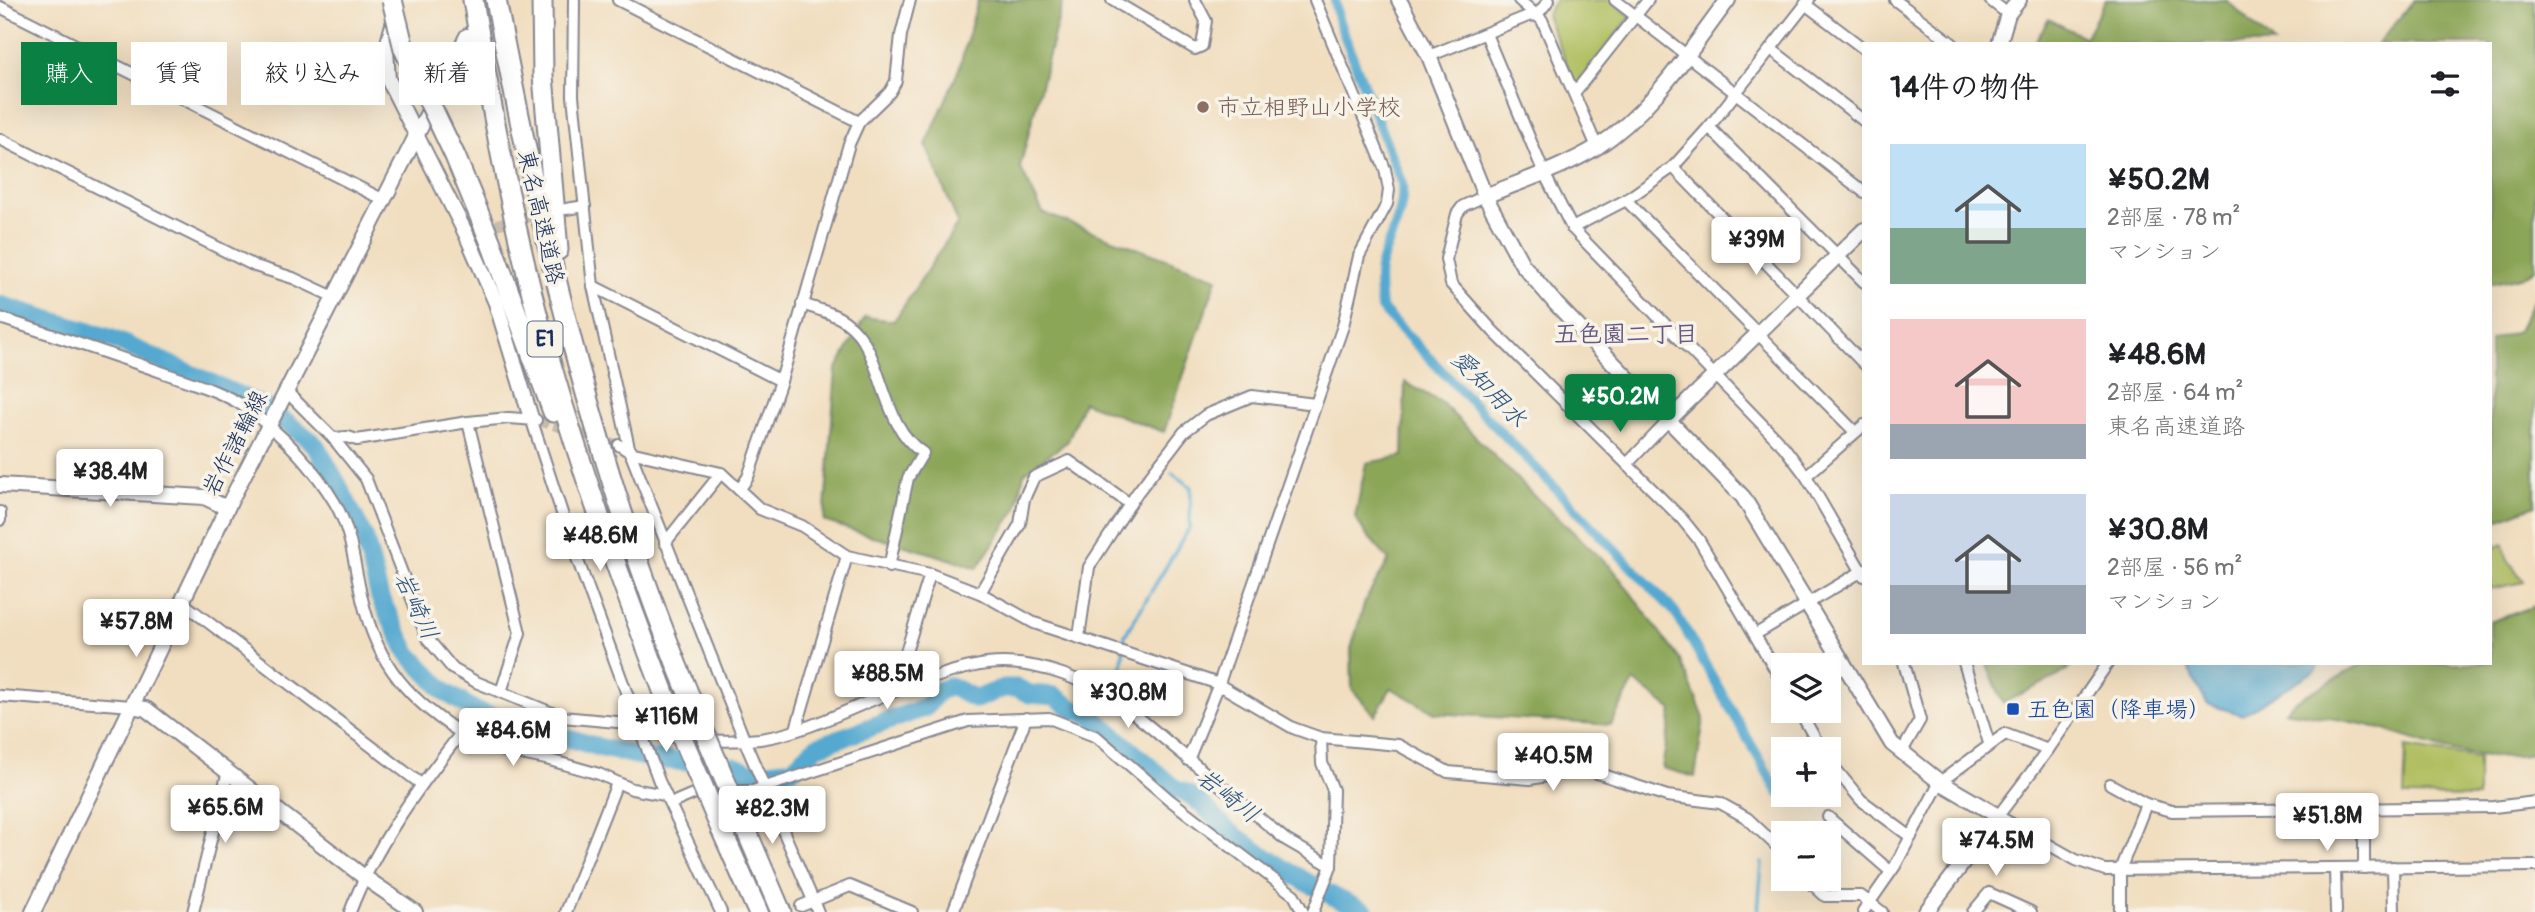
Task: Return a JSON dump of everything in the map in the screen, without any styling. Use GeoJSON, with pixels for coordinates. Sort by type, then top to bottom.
{"type":"FeatureCollection","features":[{"type":"Feature","properties":{"kind":"highway"},"geometry":{"type":"LineString","coordinates":[[392,0],[404,49],[455,156],[491,243],[604,546],[654,667]]}},
{"type":"Feature","properties":{"kind":"highway","name":"東名高速道路"},"geometry":{"type":"LineString","coordinates":[[473,0],[502,157],[552,366],[609,545],[654,667],[758,912]]}},
{"type":"Feature","properties":{"kind":"highway","name":"東名高速道路"},"geometry":{"type":"LineString","coordinates":[[496,0],[545,244],[575,358],[624,519],[698,717],[781,912]]}},
{"type":"Feature","properties":{"kind":"highway"},"geometry":{"type":"LineString","coordinates":[[542,0],[543,76],[557,244],[575,358]]}},
{"type":"Feature","properties":{"kind":"street"},"geometry":{"type":"LineString","coordinates":[[401,0],[385,60],[396,97],[472,232],[535,420],[574,550],[659,781],[721,912]]}},
{"type":"Feature","properties":{"kind":"street"},"geometry":{"type":"LineString","coordinates":[[574,0],[573,96],[593,286],[630,452],[746,744],[816,907]]}},
{"type":"Feature","properties":{"kind":"street"},"geometry":{"type":"LineString","coordinates":[[618,0],[859,122]]}},
{"type":"Feature","properties":{"kind":"street"},"geometry":{"type":"LineString","coordinates":[[740,489],[748,477],[781,381],[849,144],[859,122],[890,92],[896,81],[901,35],[910,0]]}},
{"type":"Feature","properties":{"kind":"street"},"geometry":{"type":"LineString","coordinates":[[1112,0],[1195,49],[1202,46],[1206,21],[1195,0]]}},
{"type":"Feature","properties":{"kind":"street"},"geometry":{"type":"LineString","coordinates":[[1188,760],[1343,326],[1359,256],[1381,218],[1389,190],[1385,169],[1315,0]]}},
{"type":"Feature","properties":{"kind":"street"},"geometry":{"type":"LineString","coordinates":[[1399,0],[1429,56],[1485,196],[1511,247],[1532,278],[1743,497],[1886,734],[1901,753],[1940,782],[1998,816],[2076,860],[2105,870],[2535,866]]}},
{"type":"Feature","properties":{"kind":"street"},"geometry":{"type":"LineString","coordinates":[[1519,0],[1538,15],[1575,92],[1597,147]]}},
{"type":"Feature","properties":{"kind":"street"},"geometry":{"type":"LineString","coordinates":[[1429,56],[1528,16],[1538,15],[1549,0]]}},
{"type":"Feature","properties":{"kind":"street"},"geometry":{"type":"LineString","coordinates":[[1615,0],[1862,190]]}},
{"type":"Feature","properties":{"kind":"street"},"geometry":{"type":"LineString","coordinates":[[1575,92],[1648,0]]}},
{"type":"Feature","properties":{"kind":"street"},"geometry":{"type":"LineString","coordinates":[[1728,0],[1637,114],[1597,147],[1544,173],[1463,206],[1457,214],[1446,259],[1451,284],[1493,331],[1628,463],[1699,540],[1771,661]]}},
{"type":"Feature","properties":{"kind":"street"},"geometry":{"type":"LineString","coordinates":[[1895,0],[1950,42]]}},
{"type":"Feature","properties":{"kind":"street"},"geometry":{"type":"LineString","coordinates":[[1990,0],[2008,14]]}},
{"type":"Feature","properties":{"kind":"street"},"geometry":{"type":"LineString","coordinates":[[1999,42],[2008,14],[2019,0]]}},
{"type":"Feature","properties":{"kind":"street"},"geometry":{"type":"LineString","coordinates":[[1572,228],[1626,200],[1673,167],[1709,127],[1807,2],[1862,47]]}},
{"type":"Feature","properties":{"kind":"street"},"geometry":{"type":"LineString","coordinates":[[0,7],[382,200]]}},
{"type":"Feature","properties":{"kind":"street"},"geometry":{"type":"LineString","coordinates":[[1486,34],[1544,173],[1572,228],[1784,447],[1806,476],[1862,571]]}},
{"type":"Feature","properties":{"kind":"street","name":"岩作諸輪線"},"geometry":{"type":"LineString","coordinates":[[33,912],[227,508],[467,36]]}},
{"type":"Feature","properties":{"kind":"street"},"geometry":{"type":"LineString","coordinates":[[1771,49],[1862,119]]}},
{"type":"Feature","properties":{"kind":"street"},"geometry":{"type":"LineString","coordinates":[[1709,127],[1862,280]]}},
{"type":"Feature","properties":{"kind":"street"},"geometry":{"type":"LineString","coordinates":[[0,139],[255,266],[293,278],[334,297]]}},
{"type":"Feature","properties":{"kind":"street"},"geometry":{"type":"LineString","coordinates":[[1673,167],[1862,361]]}},
{"type":"Feature","properties":{"kind":"street"},"geometry":{"type":"LineString","coordinates":[[1626,200],[1757,334],[1859,429],[1806,476]]}},
{"type":"Feature","properties":{"kind":"street"},"geometry":{"type":"LineString","coordinates":[[566,209],[585,206]]}},
{"type":"Feature","properties":{"kind":"street"},"geometry":{"type":"LineString","coordinates":[[1628,463],[1862,232]]}},
{"type":"Feature","properties":{"kind":"street"},"geometry":{"type":"LineString","coordinates":[[593,286],[781,381]]}},
{"type":"Feature","properties":{"kind":"street"},"geometry":{"type":"LineString","coordinates":[[802,304],[848,323],[863,343],[902,435],[923,453],[908,478],[889,567]]}},
{"type":"Feature","properties":{"kind":"street"},"geometry":{"type":"LineString","coordinates":[[0,318],[182,380],[243,406],[270,425],[290,443],[335,503],[352,544],[364,607],[395,678],[423,706],[460,733],[496,749],[586,770],[669,799],[700,791],[753,791],[762,782],[968,721],[1049,718],[1097,737],[1170,800],[1314,910],[1331,866],[1333,790],[1322,763],[1321,738]]}},
{"type":"Feature","properties":{"kind":"street"},"geometry":{"type":"LineString","coordinates":[[285,396],[333,438],[366,479],[414,606],[432,645],[453,669],[501,692],[562,718],[667,738],[746,744],[796,729],[894,691],[985,664],[1007,663],[1050,671],[1109,695],[1286,840],[1331,866]]}},
{"type":"Feature","properties":{"kind":"street"},"geometry":{"type":"LineString","coordinates":[[1079,637],[1089,567],[1130,504],[1184,432],[1206,415],[1252,396],[1315,404]]}},
{"type":"Feature","properties":{"kind":"street"},"geometry":{"type":"LineString","coordinates":[[333,438],[348,437],[357,440],[467,422],[535,420]]}},
{"type":"Feature","properties":{"kind":"street"},"geometry":{"type":"LineString","coordinates":[[467,422],[520,633],[501,692]]}},
{"type":"Feature","properties":{"kind":"street"},"geometry":{"type":"LineString","coordinates":[[619,445],[630,452],[721,473],[761,509],[802,526],[847,556],[930,574],[980,593],[1034,623],[1216,683],[1293,728],[1321,738],[1398,745],[1448,772],[1530,779],[1585,769],[1667,796],[1720,803],[1747,818],[1771,841]]}},
{"type":"Feature","properties":{"kind":"street"},"geometry":{"type":"LineString","coordinates":[[980,593],[1014,536],[1034,477],[1044,471],[1069,461],[1130,504]]}},
{"type":"Feature","properties":{"kind":"street"},"geometry":{"type":"LineString","coordinates":[[665,542],[721,473]]}},
{"type":"Feature","properties":{"kind":"street"},"geometry":{"type":"LineString","coordinates":[[0,485],[204,497],[227,508]]}},
{"type":"Feature","properties":{"kind":"street"},"geometry":{"type":"LineString","coordinates":[[0,512],[0,520]]}},
{"type":"Feature","properties":{"kind":"street"},"geometry":{"type":"LineString","coordinates":[[796,729],[847,556]]}},
{"type":"Feature","properties":{"kind":"street"},"geometry":{"type":"LineString","coordinates":[[894,691],[930,574]]}},
{"type":"Feature","properties":{"kind":"street"},"geometry":{"type":"LineString","coordinates":[[1756,634],[1862,574]]}},
{"type":"Feature","properties":{"kind":"street"},"geometry":{"type":"LineString","coordinates":[[183,603],[421,784]]}},
{"type":"Feature","properties":{"kind":"street"},"geometry":{"type":"LineString","coordinates":[[1901,753],[1920,720],[1905,665]]}},
{"type":"Feature","properties":{"kind":"street"},"geometry":{"type":"LineString","coordinates":[[1965,665],[1989,743]]}},
{"type":"Feature","properties":{"kind":"street"},"geometry":{"type":"LineString","coordinates":[[1926,912],[2048,750],[2107,665]]}},
{"type":"Feature","properties":{"kind":"street"},"geometry":{"type":"LineString","coordinates":[[0,696],[146,709],[364,877],[415,912]]}},
{"type":"Feature","properties":{"kind":"street"},"geometry":{"type":"LineString","coordinates":[[953,912],[1026,718]]}},
{"type":"Feature","properties":{"kind":"street"},"geometry":{"type":"LineString","coordinates":[[351,912],[364,877],[421,784],[460,733]]}},
{"type":"Feature","properties":{"kind":"street"},"geometry":{"type":"LineString","coordinates":[[1867,907],[1911,837],[1940,782],[1989,743],[2005,734],[2048,750]]}},
{"type":"Feature","properties":{"kind":"street"},"geometry":{"type":"LineString","coordinates":[[193,912],[228,771]]}},
{"type":"Feature","properties":{"kind":"street"},"geometry":{"type":"LineString","coordinates":[[1841,776],[1861,800],[1911,837]]}},
{"type":"Feature","properties":{"kind":"street"},"geometry":{"type":"LineString","coordinates":[[566,912],[617,783]]}},
{"type":"Feature","properties":{"kind":"street"},"geometry":{"type":"LineString","coordinates":[[2110,784],[2146,804],[2172,811],[2506,807],[2535,802]]}},
{"type":"Feature","properties":{"kind":"street"},"geometry":{"type":"LineString","coordinates":[[2120,912],[2120,870],[2146,804]]}},
{"type":"Feature","properties":{"kind":"street"},"geometry":{"type":"LineString","coordinates":[[2364,808],[2364,868]]}},
{"type":"Feature","properties":{"kind":"street"},"geometry":{"type":"LineString","coordinates":[[1828,817],[1890,871]]}},
{"type":"Feature","properties":{"kind":"street"},"geometry":{"type":"LineString","coordinates":[[2393,867],[2394,912]]}},
{"type":"Feature","properties":{"kind":"street"},"geometry":{"type":"LineString","coordinates":[[2335,868],[2336,912]]}},
{"type":"Feature","properties":{"kind":"street"},"geometry":{"type":"LineString","coordinates":[[801,906],[816,907],[850,886],[912,912]]}},
{"type":"Feature","properties":{"kind":"street"},"geometry":{"type":"LineString","coordinates":[[1820,891],[1825,896],[1861,896],[1867,907],[1882,912]]}},
{"type":"Feature","properties":{"kind":"street"},"geometry":{"type":"LineString","coordinates":[[1973,912],[1989,893],[2031,912]]}},
{"type":"Feature","properties":{"kind":"green space"},"geometry":{"type":"Polygon","coordinates":[[[978,0],[1063,0],[1020,167],[1043,213],[1217,278],[1164,432],[1083,402],[1068,441],[1024,473],[1017,508],[977,568],[824,521],[836,370],[865,317],[894,321],[958,223],[926,145],[959,69],[978,0]]]}},
{"type":"Feature","properties":{"kind":"green space"},"geometry":{"type":"Polygon","coordinates":[[[1556,0],[1610,0],[1631,16],[1576,86],[1546,15],[1556,0]]]}},
{"type":"Feature","properties":{"kind":"green space"},"geometry":{"type":"Polygon","coordinates":[[[2106,0],[2226,0],[2272,42],[2035,42],[2049,19],[2085,38],[2106,0]]]}},
{"type":"Feature","properties":{"kind":"green space"},"geometry":{"type":"Polygon","coordinates":[[[2414,0],[2535,0],[2535,269],[2528,275],[2492,284],[2492,42],[2380,42],[2414,0]]]}},
{"type":"Feature","properties":{"kind":"green space"},"geometry":{"type":"Polygon","coordinates":[[[2535,297],[2535,505],[2492,522],[2492,339],[2518,331],[2535,297]]]}},
{"type":"Feature","properties":{"kind":"green space"},"geometry":{"type":"Polygon","coordinates":[[[1405,382],[1442,403],[1529,491],[1613,569],[1681,661],[1704,718],[1695,777],[1662,768],[1672,710],[1634,681],[1611,725],[1435,713],[1391,688],[1375,716],[1352,689],[1351,649],[1365,601],[1389,560],[1355,517],[1366,463],[1403,456],[1405,382]]]}},
{"type":"Feature","properties":{"kind":"green space"},"geometry":{"type":"Polygon","coordinates":[[[2504,544],[2507,558],[2524,582],[2492,589],[2492,548],[2504,544]]]}},
{"type":"Feature","properties":{"kind":"green space"},"geometry":{"type":"Polygon","coordinates":[[[2535,606],[2535,754],[2470,754],[2371,726],[2285,711],[2295,701],[2360,665],[2492,665],[2492,621],[2535,606]]]}},
{"type":"Feature","properties":{"kind":"green space"},"geometry":{"type":"Polygon","coordinates":[[[1987,665],[2072,665],[2060,675],[2003,703],[1987,665]]]}},
{"type":"Feature","properties":{"kind":"green space"},"geometry":{"type":"Polygon","coordinates":[[[2406,747],[2478,758],[2478,797],[2404,796],[2406,747]]]}},
{"type":"Feature","properties":{"kind":"water"},"geometry":{"type":"Polygon","coordinates":[[[2186,665],[2318,665],[2316,670],[2242,715],[2207,704],[2186,665]]]}},
{"type":"Feature","properties":{"kind":"waterway","name":"愛知用水"},"geometry":{"type":"LineString","coordinates":[[1335,0],[1338,19],[1402,184],[1399,215],[1380,269],[1381,308],[1675,612],[1771,779]]}},
{"type":"Feature","properties":{"kind":"waterway","name":"岩崎川"},"geometry":{"type":"LineString","coordinates":[[0,305],[110,338],[267,408],[306,437],[316,446],[365,539],[380,598],[408,653],[445,692],[476,711],[602,748],[654,759],[733,766],[754,774],[792,769],[816,747],[926,707],[937,692],[950,686],[976,699],[1004,688],[1055,696],[1076,711],[1088,713],[1176,790],[1192,796],[1223,826],[1246,843],[1295,875],[1365,912]]}},
{"type":"Feature","properties":{"kind":"waterway"},"geometry":{"type":"LineString","coordinates":[[1088,713],[1098,710],[1119,693],[1125,635],[1190,527],[1191,487],[1172,473]]}},
{"type":"Feature","properties":{"kind":"waterway"},"geometry":{"type":"LineString","coordinates":[[1758,912],[1762,863]]}},
{"type":"Feature","properties":{"kind":"tunnel"},"geometry":{"type":"LineString","coordinates":[[481,228],[544,214]]}},
{"type":"Feature","properties":{"kind":"tunnel"},"geometry":{"type":"LineString","coordinates":[[539,421],[619,445]]}},
{"type":"Feature","properties":{"kind":"place","name":"市立相野山小学校"},"geometry":{"type":"Point","coordinates":[1203,107]}},
{"type":"Feature","properties":{"kind":"place","name":"五色園（降車場）"},"geometry":{"type":"Point","coordinates":[2013,709]}},
{"type":"Feature","properties":{"kind":"district","name":"五色園二丁目"},"geometry":{"type":"Point","coordinates":[1626,334]}}]}
